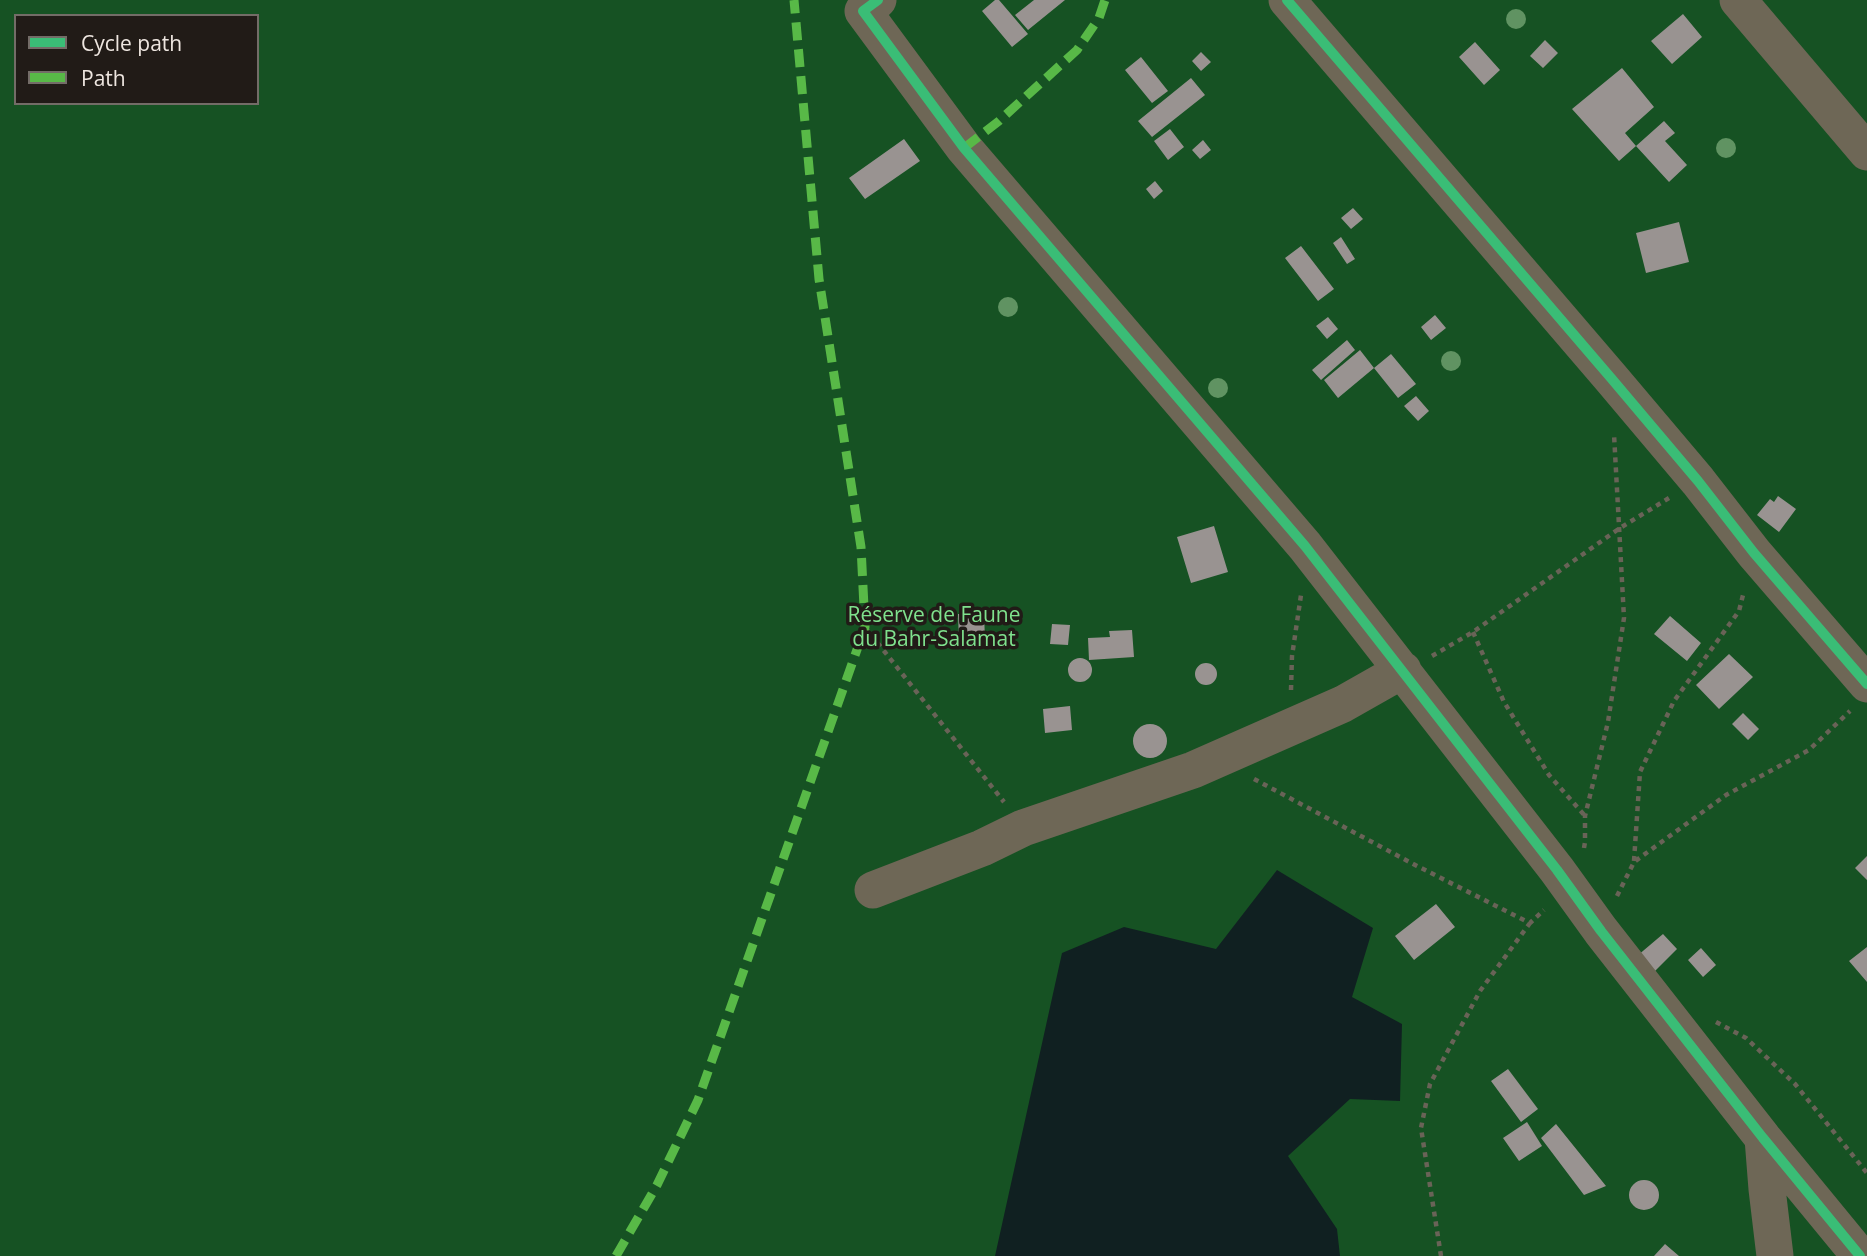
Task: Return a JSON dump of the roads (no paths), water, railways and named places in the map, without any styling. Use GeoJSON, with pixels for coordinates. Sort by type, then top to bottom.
{"type":"FeatureCollection","features":[{"type":"Feature","properties":{"kind":"street"},"geometry":{"type":"LineString","coordinates":[[1287,0],[1698,481],[1754,553],[1863,682]]}},
{"type":"Feature","properties":{"kind":"street"},"geometry":{"type":"LineString","coordinates":[[1738,0],[1861,136]]}},
{"type":"Feature","properties":{"kind":"street"},"geometry":{"type":"LineString","coordinates":[[866,4],[964,148],[1306,546],[1601,931],[1763,1138],[1860,1256]]}},
{"type":"Feature","properties":{"kind":"street"},"geometry":{"type":"LineString","coordinates":[[873,890],[982,848],[1024,828],[1193,770],[1343,704],[1403,670]]}},
{"type":"Feature","properties":{"kind":"street"},"geometry":{"type":"LineString","coordinates":[[1763,1138],[1775,1256]]}},
{"type":"Feature","properties":{"kind":"park label","name":"Réserve de Faune du Bahr-Salamat"},"geometry":{"type":"Point","coordinates":[934,628]}}]}
